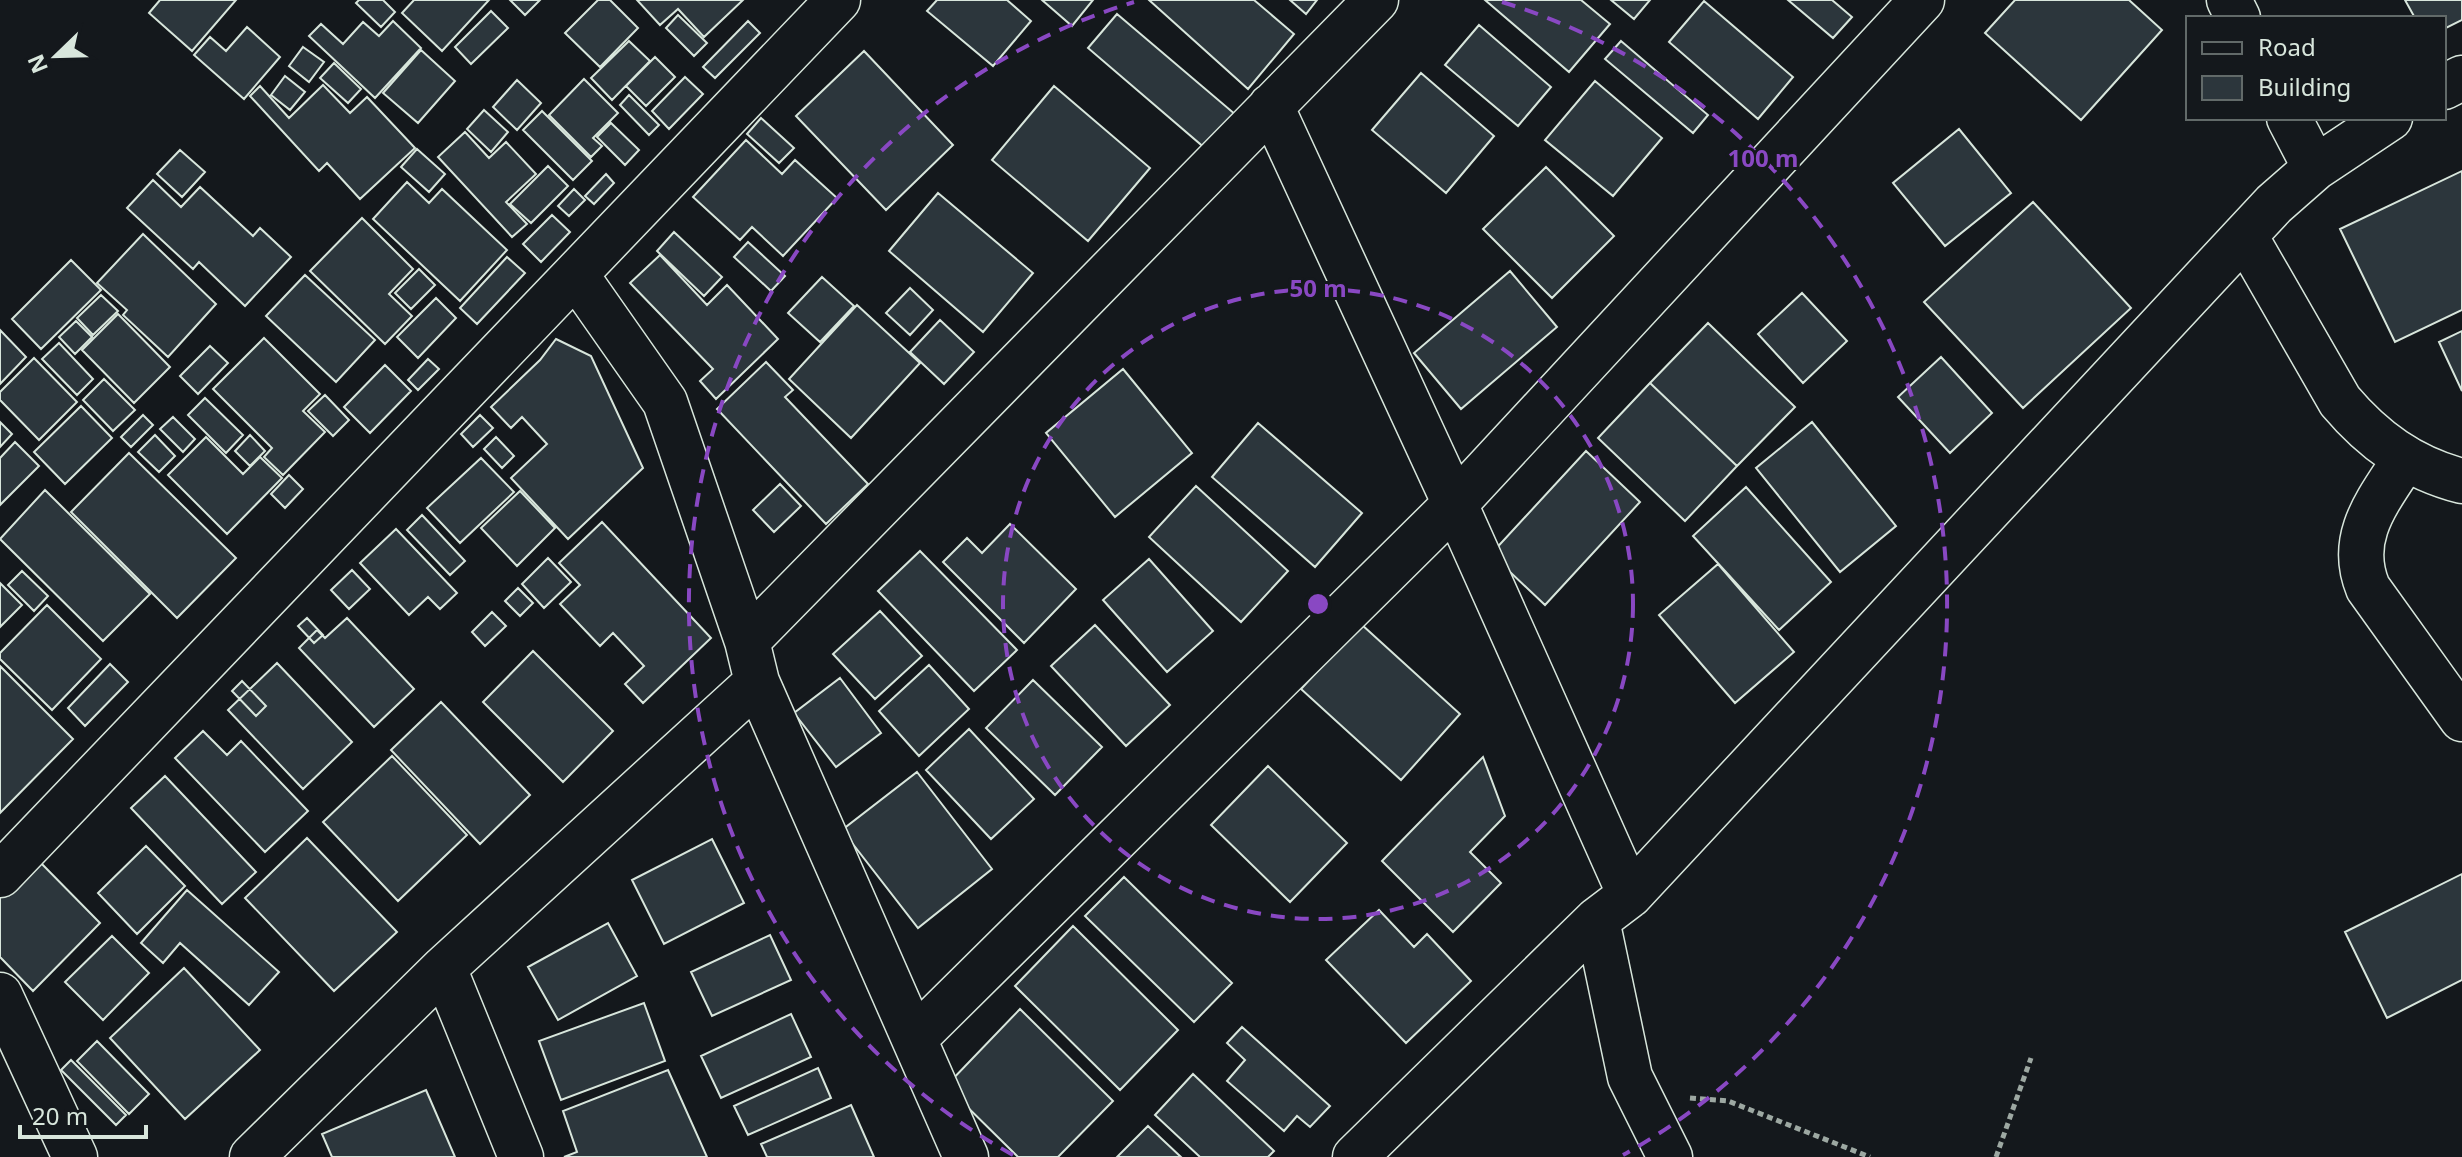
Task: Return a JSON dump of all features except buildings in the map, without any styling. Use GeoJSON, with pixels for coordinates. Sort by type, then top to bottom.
{"type":"FeatureCollection","features":[{"type":"Feature","properties":{"kind":"street"},"geometry":{"type":"LineString","coordinates":[[252,1157],[752,661],[1271,106],[1376,0]]}},
{"type":"Feature","properties":{"kind":"street"},"geometry":{"type":"LineString","coordinates":[[914,1039],[1455,504],[1922,0]]}},
{"type":"Feature","properties":{"kind":"street"},"geometry":{"type":"LineString","coordinates":[[0,875],[576,275],[831,2]]}},
{"type":"Feature","properties":{"kind":"street"},"geometry":{"type":"LineString","coordinates":[[1271,106],[1455,504],[1614,908],[1630,1077],[1670,1157]]}},
{"type":"Feature","properties":{"kind":"street"},"geometry":{"type":"LineString","coordinates":[[2290,120],[2315,168]]}},
{"type":"Feature","properties":{"kind":"street"},"geometry":{"type":"LineString","coordinates":[[1379,1148],[1614,908],[2245,236],[2315,168],[2387,120]]}},
{"type":"Feature","properties":{"kind":"street"},"geometry":{"type":"LineString","coordinates":[[2245,236],[2340,401],[2381,443],[2405,459],[2462,481]]}},
{"type":"Feature","properties":{"kind":"street"},"geometry":{"type":"LineString","coordinates":[[576,275],[665,402],[752,661],[966,1157]]}},
{"type":"Feature","properties":{"kind":"street"},"geometry":{"type":"LineString","coordinates":[[2405,459],[2365,525],[2360,541],[2362,574],[2368,588],[2462,719]]}},
{"type":"Feature","properties":{"kind":"street"},"geometry":{"type":"LineString","coordinates":[[444,968],[521,1157]]}},
{"type":"Feature","properties":{"kind":"street"},"geometry":{"type":"LineString","coordinates":[[0,995],[75,1157]]}},
{"type":"Feature","properties":{"kind":"path"},"geometry":{"type":"LineString","coordinates":[[1996,1157],[2031,1058]]}},
{"type":"Feature","properties":{"kind":"path"},"geometry":{"type":"LineString","coordinates":[[1630,1077],[1672,1097],[1728,1101],[1870,1157]]}}]}
